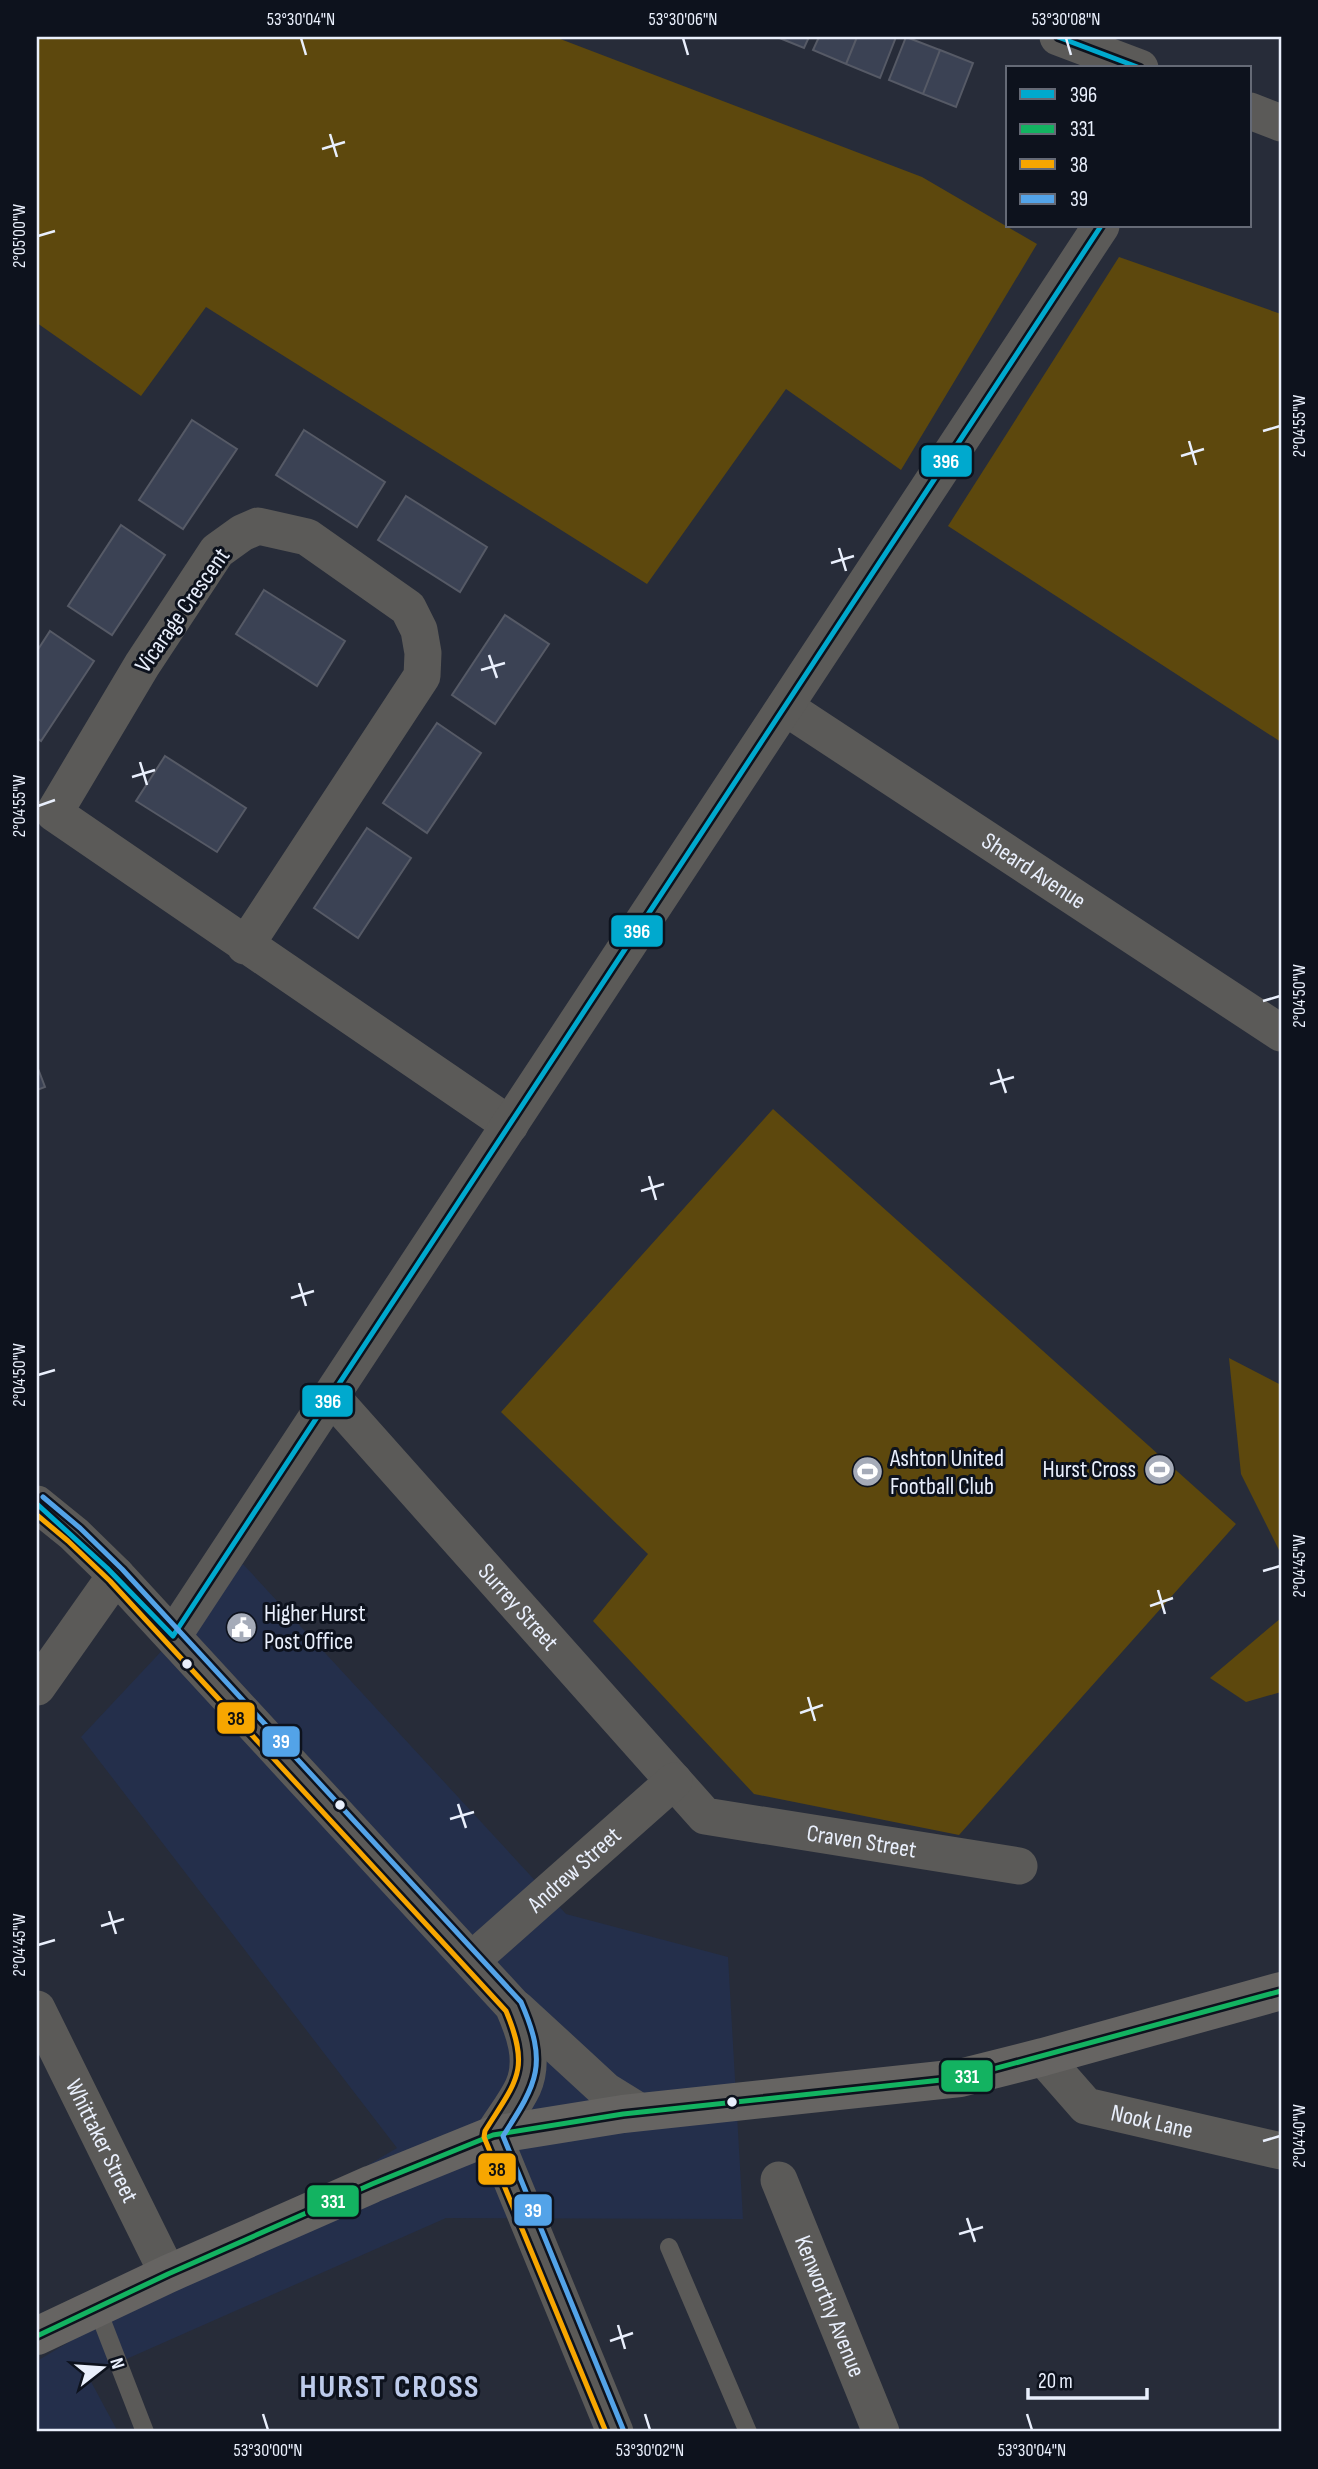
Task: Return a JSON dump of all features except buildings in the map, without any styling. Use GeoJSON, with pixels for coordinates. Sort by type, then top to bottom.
{"type":"FeatureCollection","features":[{"type":"Feature","properties":{"kind":"main road"},"geometry":{"type":"LineString","coordinates":[[37,2336],[168,2274],[372,2184],[493,2136],[640,2112],[960,2078],[1281,1991]]}},
{"type":"Feature","properties":{"kind":"street"},"geometry":{"type":"LineString","coordinates":[[1058,37],[1135,66]]}},
{"type":"Feature","properties":{"kind":"street"},"geometry":{"type":"LineString","coordinates":[[1252,112],[1281,123]]}},
{"type":"Feature","properties":{"kind":"street"},"geometry":{"type":"LineString","coordinates":[[173,1636],[1100,228]]}},
{"type":"Feature","properties":{"kind":"street","name":"Vicarage Crescent"},"geometry":{"type":"LineString","coordinates":[[245,946],[422,676],[423,653],[419,630],[408,608],[307,537],[258,526],[242,533],[218,551],[45,808],[245,946],[510,1125]]}},
{"type":"Feature","properties":{"kind":"street","name":"Sheard Avenue"},"geometry":{"type":"LineString","coordinates":[[785,707],[1281,1033]]}},
{"type":"Feature","properties":{"kind":"street","name":"Surrey Street"},"geometry":{"type":"LineString","coordinates":[[331,1396],[705,1816]]}},
{"type":"Feature","properties":{"kind":"street"},"geometry":{"type":"LineString","coordinates":[[37,1504],[74,1534],[116,1575],[513,2006],[606,2091],[640,2112]]}},
{"type":"Feature","properties":{"kind":"street"},"geometry":{"type":"LineString","coordinates":[[37,1687],[116,1575]]}},
{"type":"Feature","properties":{"kind":"street","name":"Andrew Street"},"geometry":{"type":"LineString","coordinates":[[472,1959],[674,1781]]}},
{"type":"Feature","properties":{"kind":"street","name":"Craven Street"},"geometry":{"type":"LineString","coordinates":[[705,1816],[1019,1866]]}},
{"type":"Feature","properties":{"kind":"street"},"geometry":{"type":"LineString","coordinates":[[513,2006],[526,2035],[528,2057],[524,2086],[493,2136],[615,2432]]}},
{"type":"Feature","properties":{"kind":"street","name":"Whittaker Street"},"geometry":{"type":"LineString","coordinates":[[37,2009],[168,2274]]}},
{"type":"Feature","properties":{"kind":"street","name":"Nook Lane"},"geometry":{"type":"LineString","coordinates":[[1043,2057],[1086,2106],[1281,2151]]}},
{"type":"Feature","properties":{"kind":"street","name":"Kenworthy Avenue"},"geometry":{"type":"LineString","coordinates":[[779,2180],[881,2432]]}},
{"type":"Feature","properties":{"kind":"lane"},"geometry":{"type":"LineString","coordinates":[[669,2247],[748,2432]]}},
{"type":"Feature","properties":{"kind":"lane"},"geometry":{"type":"LineString","coordinates":[[97,2308],[145,2432]]}},
{"type":"Feature","properties":{"kind":"shaded area"},"geometry":{"type":"Polygon","coordinates":[[[37,37],[555,37],[922,177],[1037,244],[901,470],[786,389],[647,584],[206,307],[141,396],[37,323],[37,37]]]}},
{"type":"Feature","properties":{"kind":"shaded area"},"geometry":{"type":"Polygon","coordinates":[[[1119,257],[1281,314],[1281,742],[948,526],[1119,257]]]}},
{"type":"Feature","properties":{"kind":"shaded area","name":"Ashton United Football Club"},"geometry":{"type":"Polygon","coordinates":[[[773,1109],[1236,1524],[959,1835],[754,1794],[593,1621],[648,1554],[501,1412],[773,1109]]]}},
{"type":"Feature","properties":{"kind":"shaded area"},"geometry":{"type":"Polygon","coordinates":[[[1229,1358],[1281,1385],[1281,1554],[1241,1474],[1229,1358]]]}},
{"type":"Feature","properties":{"kind":"shaded area"},"geometry":{"type":"Polygon","coordinates":[[[243,1564],[566,1914],[728,1957],[743,2219],[446,2218],[88,2376],[118,2432],[37,2432],[37,2361],[397,2148],[81,1737],[243,1564]]]}},
{"type":"Feature","properties":{"kind":"shaded area"},"geometry":{"type":"Polygon","coordinates":[[[1281,1618],[1281,1692],[1246,1702],[1210,1678],[1281,1618]]]}},
{"type":"Feature","properties":{"kind":"transit line","name":"396"},"geometry":{"type":"LineString","coordinates":[[1058,37],[1135,66]]}},
{"type":"Feature","properties":{"kind":"transit line","name":"396"},"geometry":{"type":"LineString","coordinates":[[173,1636],[1100,228]]}},
{"type":"Feature","properties":{"kind":"transit line","name":"39"},"geometry":{"type":"LineString","coordinates":[[43,1497],[122,1569],[521,2002],[534,2042],[535,2072],[524,2101],[503,2136],[623,2429]]}},
{"type":"Feature","properties":{"kind":"transit line","name":"396"},"geometry":{"type":"LineString","coordinates":[[37,1504],[107,1568],[173,1636]]}},
{"type":"Feature","properties":{"kind":"transit line","name":"38"},"geometry":{"type":"LineString","coordinates":[[37,1515],[110,1581],[506,2011],[514,2031],[519,2062],[512,2087],[484,2137],[606,2432]]}},
{"type":"Feature","properties":{"kind":"transit line","name":"331"},"geometry":{"type":"LineString","coordinates":[[37,2336],[168,2274],[372,2184],[493,2135],[623,2114],[960,2078],[1281,1991]]}},
{"type":"Feature","properties":{"kind":"place","name":"Hurst Cross"},"geometry":{"type":"Point","coordinates":[1159,1469]}},
{"type":"Feature","properties":{"kind":"place","name":"Ashton United Football Club"},"geometry":{"type":"Point","coordinates":[867,1472]}},
{"type":"Feature","properties":{"kind":"place","name":"Higher Hurst Post Office"},"geometry":{"type":"Point","coordinates":[241,1627]}},
{"type":"Feature","properties":{"kind":"district","name":"HURST CROSS"},"geometry":{"type":"Point","coordinates":[390,2386]}}]}
